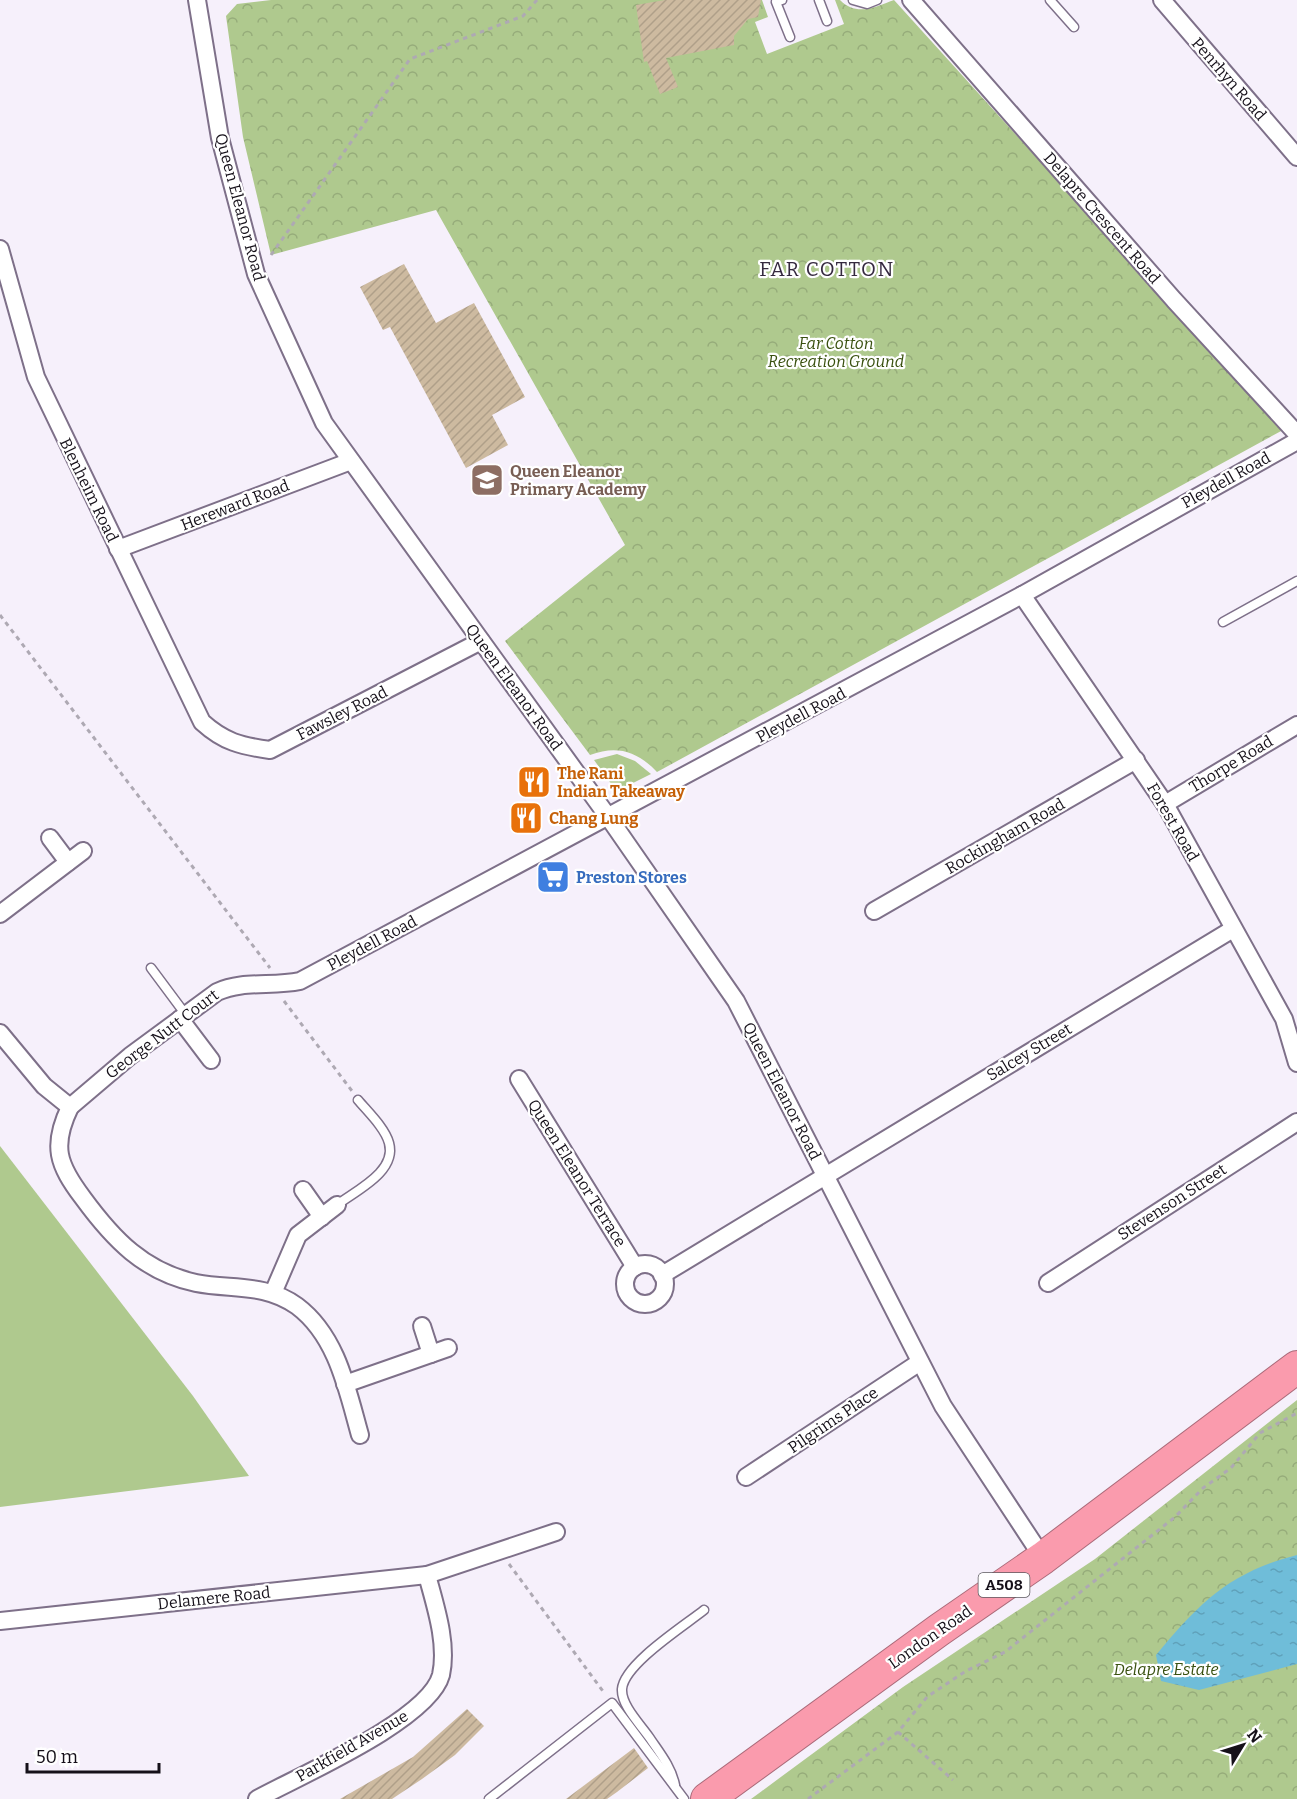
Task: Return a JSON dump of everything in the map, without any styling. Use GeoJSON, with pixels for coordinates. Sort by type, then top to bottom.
{"type":"FeatureCollection","features":[{"type":"Feature","properties":{"kind":"highway","name":"London Road"},"geometry":{"type":"LineString","coordinates":[[707,1799],[939,1630],[1043,1558],[1297,1367]]}},
{"type":"Feature","properties":{"kind":"street","name":"Queen Eleanor Road"},"geometry":{"type":"LineString","coordinates":[[197,0],[220,138],[255,274],[324,423],[609,818],[736,1001],[943,1406],[1043,1558]]}},
{"type":"Feature","properties":{"kind":"street","name":"Delapre Crescent Road"},"geometry":{"type":"LineString","coordinates":[[911,0],[1174,300],[1297,434]]}},
{"type":"Feature","properties":{"kind":"street","name":"Penrhyn Road"},"geometry":{"type":"LineString","coordinates":[[1162,0],[1297,157]]}},
{"type":"Feature","properties":{"kind":"street","name":"Blenheim Road"},"geometry":{"type":"LineString","coordinates":[[0,249],[36,377],[202,722]]}},
{"type":"Feature","properties":{"kind":"street","name":"Pleydell Road"},"geometry":{"type":"LineString","coordinates":[[300,981],[609,818],[1022,595],[1297,441]]}},
{"type":"Feature","properties":{"kind":"street","name":"Hereward Road"},"geometry":{"type":"LineString","coordinates":[[118,549],[351,461]]}},
{"type":"Feature","properties":{"kind":"street","name":"Forest Road"},"geometry":{"type":"LineString","coordinates":[[1022,595],[1165,804],[1233,929],[1291,1015],[1297,1063]]}},
{"type":"Feature","properties":{"kind":"street","name":"Fawsley Road"},"geometry":{"type":"LineString","coordinates":[[202,722],[220,738],[249,747],[270,750],[481,641]]}},
{"type":"Feature","properties":{"kind":"street","name":"Thorpe Road"},"geometry":{"type":"LineString","coordinates":[[1165,804],[1297,725]]}},
{"type":"Feature","properties":{"kind":"street","name":"Rockingham Road"},"geometry":{"type":"LineString","coordinates":[[874,911],[1136,760]]}},
{"type":"Feature","properties":{"kind":"street"},"geometry":{"type":"LineString","coordinates":[[50,838],[68,862]]}},
{"type":"Feature","properties":{"kind":"street"},"geometry":{"type":"LineString","coordinates":[[0,914],[82,851]]}},
{"type":"Feature","properties":{"kind":"street","name":"Salcey Street"},"geometry":{"type":"LineString","coordinates":[[825,1175],[1233,929]]}},
{"type":"Feature","properties":{"kind":"street","name":"George Nutt Court"},"geometry":{"type":"LineString","coordinates":[[70,1107],[130,1056],[231,985],[282,984],[300,981]]}},
{"type":"Feature","properties":{"kind":"street"},"geometry":{"type":"LineString","coordinates":[[183,1017],[211,1060]]}},
{"type":"Feature","properties":{"kind":"street"},"geometry":{"type":"LineString","coordinates":[[0,1033],[44,1086],[70,1107],[62,1125],[58,1143],[60,1161],[67,1177],[108,1232],[142,1262],[196,1283],[261,1289],[297,1307],[316,1325],[328,1342],[345,1384],[360,1434]]}},
{"type":"Feature","properties":{"kind":"street","name":"Queen Eleanor Terrace"},"geometry":{"type":"LineString","coordinates":[[519,1079],[635,1267]]}},
{"type":"Feature","properties":{"kind":"street","name":"Stevenson Street"},"geometry":{"type":"LineString","coordinates":[[1048,1283],[1297,1122]]}},
{"type":"Feature","properties":{"kind":"street"},"geometry":{"type":"LineString","coordinates":[[662,1275],[825,1175]]}},
{"type":"Feature","properties":{"kind":"street"},"geometry":{"type":"LineString","coordinates":[[303,1190],[322,1217]]}},
{"type":"Feature","properties":{"kind":"street"},"geometry":{"type":"LineString","coordinates":[[273,1293],[298,1236],[337,1205]]}},
{"type":"Feature","properties":{"kind":"street"},"geometry":{"type":"LineString","coordinates":[[647,1265],[662,1275],[664,1283],[661,1296],[649,1304],[636,1302],[630,1298],[625,1286],[629,1273],[635,1267],[647,1265]]}},
{"type":"Feature","properties":{"kind":"street"},"geometry":{"type":"LineString","coordinates":[[422,1326],[431,1354]]}},
{"type":"Feature","properties":{"kind":"street"},"geometry":{"type":"LineString","coordinates":[[345,1384],[448,1348]]}},
{"type":"Feature","properties":{"kind":"street","name":"Pilgrims Place"},"geometry":{"type":"LineString","coordinates":[[746,1477],[920,1362]]}},
{"type":"Feature","properties":{"kind":"street","name":"Delamere Road"},"geometry":{"type":"LineString","coordinates":[[0,1621],[427,1575],[556,1532]]}},
{"type":"Feature","properties":{"kind":"street","name":"Parkfield Avenue"},"geometry":{"type":"LineString","coordinates":[[257,1799],[400,1723],[425,1701],[441,1675],[441,1629],[427,1575]]}},
{"type":"Feature","properties":{"kind":"lane"},"geometry":{"type":"LineString","coordinates":[[782,0],[776,2],[790,37]]}},
{"type":"Feature","properties":{"kind":"lane"},"geometry":{"type":"LineString","coordinates":[[819,0],[827,21]]}},
{"type":"Feature","properties":{"kind":"lane"},"geometry":{"type":"LineString","coordinates":[[854,0],[867,4],[877,0]]}},
{"type":"Feature","properties":{"kind":"lane"},"geometry":{"type":"LineString","coordinates":[[1050,0],[1074,27]]}},
{"type":"Feature","properties":{"kind":"lane"},"geometry":{"type":"LineString","coordinates":[[1223,622],[1297,581]]}},
{"type":"Feature","properties":{"kind":"lane"},"geometry":{"type":"LineString","coordinates":[[151,968],[183,1017]]}},
{"type":"Feature","properties":{"kind":"lane"},"geometry":{"type":"LineString","coordinates":[[337,1205],[381,1172],[388,1161],[389,1143],[358,1100]]}},
{"type":"Feature","properties":{"kind":"lane"},"geometry":{"type":"LineString","coordinates":[[675,1789],[667,1763],[625,1703],[622,1689],[627,1674],[639,1662],[704,1610]]}},
{"type":"Feature","properties":{"kind":"lane"},"geometry":{"type":"LineString","coordinates":[[489,1799],[612,1703],[684,1799]]}},
{"type":"Feature","properties":{"kind":"path"},"geometry":{"type":"LineString","coordinates":[[271,255],[410,59],[523,16],[537,0]]}},
{"type":"Feature","properties":{"kind":"path"},"geometry":{"type":"LineString","coordinates":[[0,615],[282,984],[284,1003],[358,1100]]}},
{"type":"Feature","properties":{"kind":"path"},"geometry":{"type":"LineString","coordinates":[[808,1799],[898,1732],[927,1696],[966,1671],[1005,1652],[1175,1518],[1203,1488],[1231,1468],[1260,1433],[1297,1413]]}},
{"type":"Feature","properties":{"kind":"path"},"geometry":{"type":"LineString","coordinates":[[501,1552],[612,1703]]}},
{"type":"Feature","properties":{"kind":"path"},"geometry":{"type":"LineString","coordinates":[[898,1732],[953,1780]]}},
{"type":"Feature","properties":{"kind":"green space","name":"Far Cotton Recreation Ground"},"geometry":{"type":"Polygon","coordinates":[[[271,0],[762,0],[768,17],[755,22],[767,54],[844,24],[835,0],[840,0],[853,8],[866,9],[894,0],[1283,430],[657,772],[642,759],[626,752],[609,750],[590,755],[505,641],[625,545],[436,210],[271,255],[243,137],[226,16],[237,4],[271,0]]]}},
{"type":"Feature","properties":{"kind":"green space"},"geometry":{"type":"Polygon","coordinates":[[[617,754],[635,761],[651,774],[625,787],[612,785],[594,760],[617,754]]]}},
{"type":"Feature","properties":{"kind":"green space"},"geometry":{"type":"Polygon","coordinates":[[[0,1146],[193,1396],[249,1476],[0,1507],[0,1146]]]}},
{"type":"Feature","properties":{"kind":"green space","name":"Delapre Estate"},"geometry":{"type":"Polygon","coordinates":[[[1297,1400],[1297,1799],[751,1799],[903,1687],[1095,1559],[1297,1400]]]}},
{"type":"Feature","properties":{"kind":"water"},"geometry":{"type":"Polygon","coordinates":[[[1297,1555],[1297,1664],[1199,1690],[1161,1681],[1156,1655],[1202,1605],[1234,1580],[1253,1570],[1297,1555]]]}},
{"type":"Feature","properties":{"kind":"building"},"geometry":{"type":"Polygon","coordinates":[[[665,0],[761,0],[758,17],[748,19],[734,36],[734,45],[666,58],[678,87],[660,94],[647,61],[644,62],[636,5],[665,0]]]}},
{"type":"Feature","properties":{"kind":"building"},"geometry":{"type":"Polygon","coordinates":[[[404,264],[436,323],[474,303],[525,397],[492,415],[508,445],[466,468],[390,327],[383,330],[360,287],[404,264]]]}},
{"type":"Feature","properties":{"kind":"building"},"geometry":{"type":"Polygon","coordinates":[[[467,1709],[484,1726],[455,1755],[422,1779],[392,1799],[340,1799],[413,1757],[467,1709]]]}},
{"type":"Feature","properties":{"kind":"building"},"geometry":{"type":"Polygon","coordinates":[[[634,1748],[648,1768],[617,1792],[607,1799],[566,1799],[634,1748]]]}},
{"type":"Feature","properties":{"kind":"place","name":"Queen Eleanor Primary Academy"},"geometry":{"type":"Point","coordinates":[487,480]}},
{"type":"Feature","properties":{"kind":"place","name":"The Rani Indian Takeaway"},"geometry":{"type":"Point","coordinates":[534,782]}},
{"type":"Feature","properties":{"kind":"place","name":"Chang Lung"},"geometry":{"type":"Point","coordinates":[526,818]}},
{"type":"Feature","properties":{"kind":"place","name":"Preston Stores"},"geometry":{"type":"Point","coordinates":[553,877]}},
{"type":"Feature","properties":{"kind":"district","name":"FAR COTTON"},"geometry":{"type":"Point","coordinates":[827,269]}}]}
